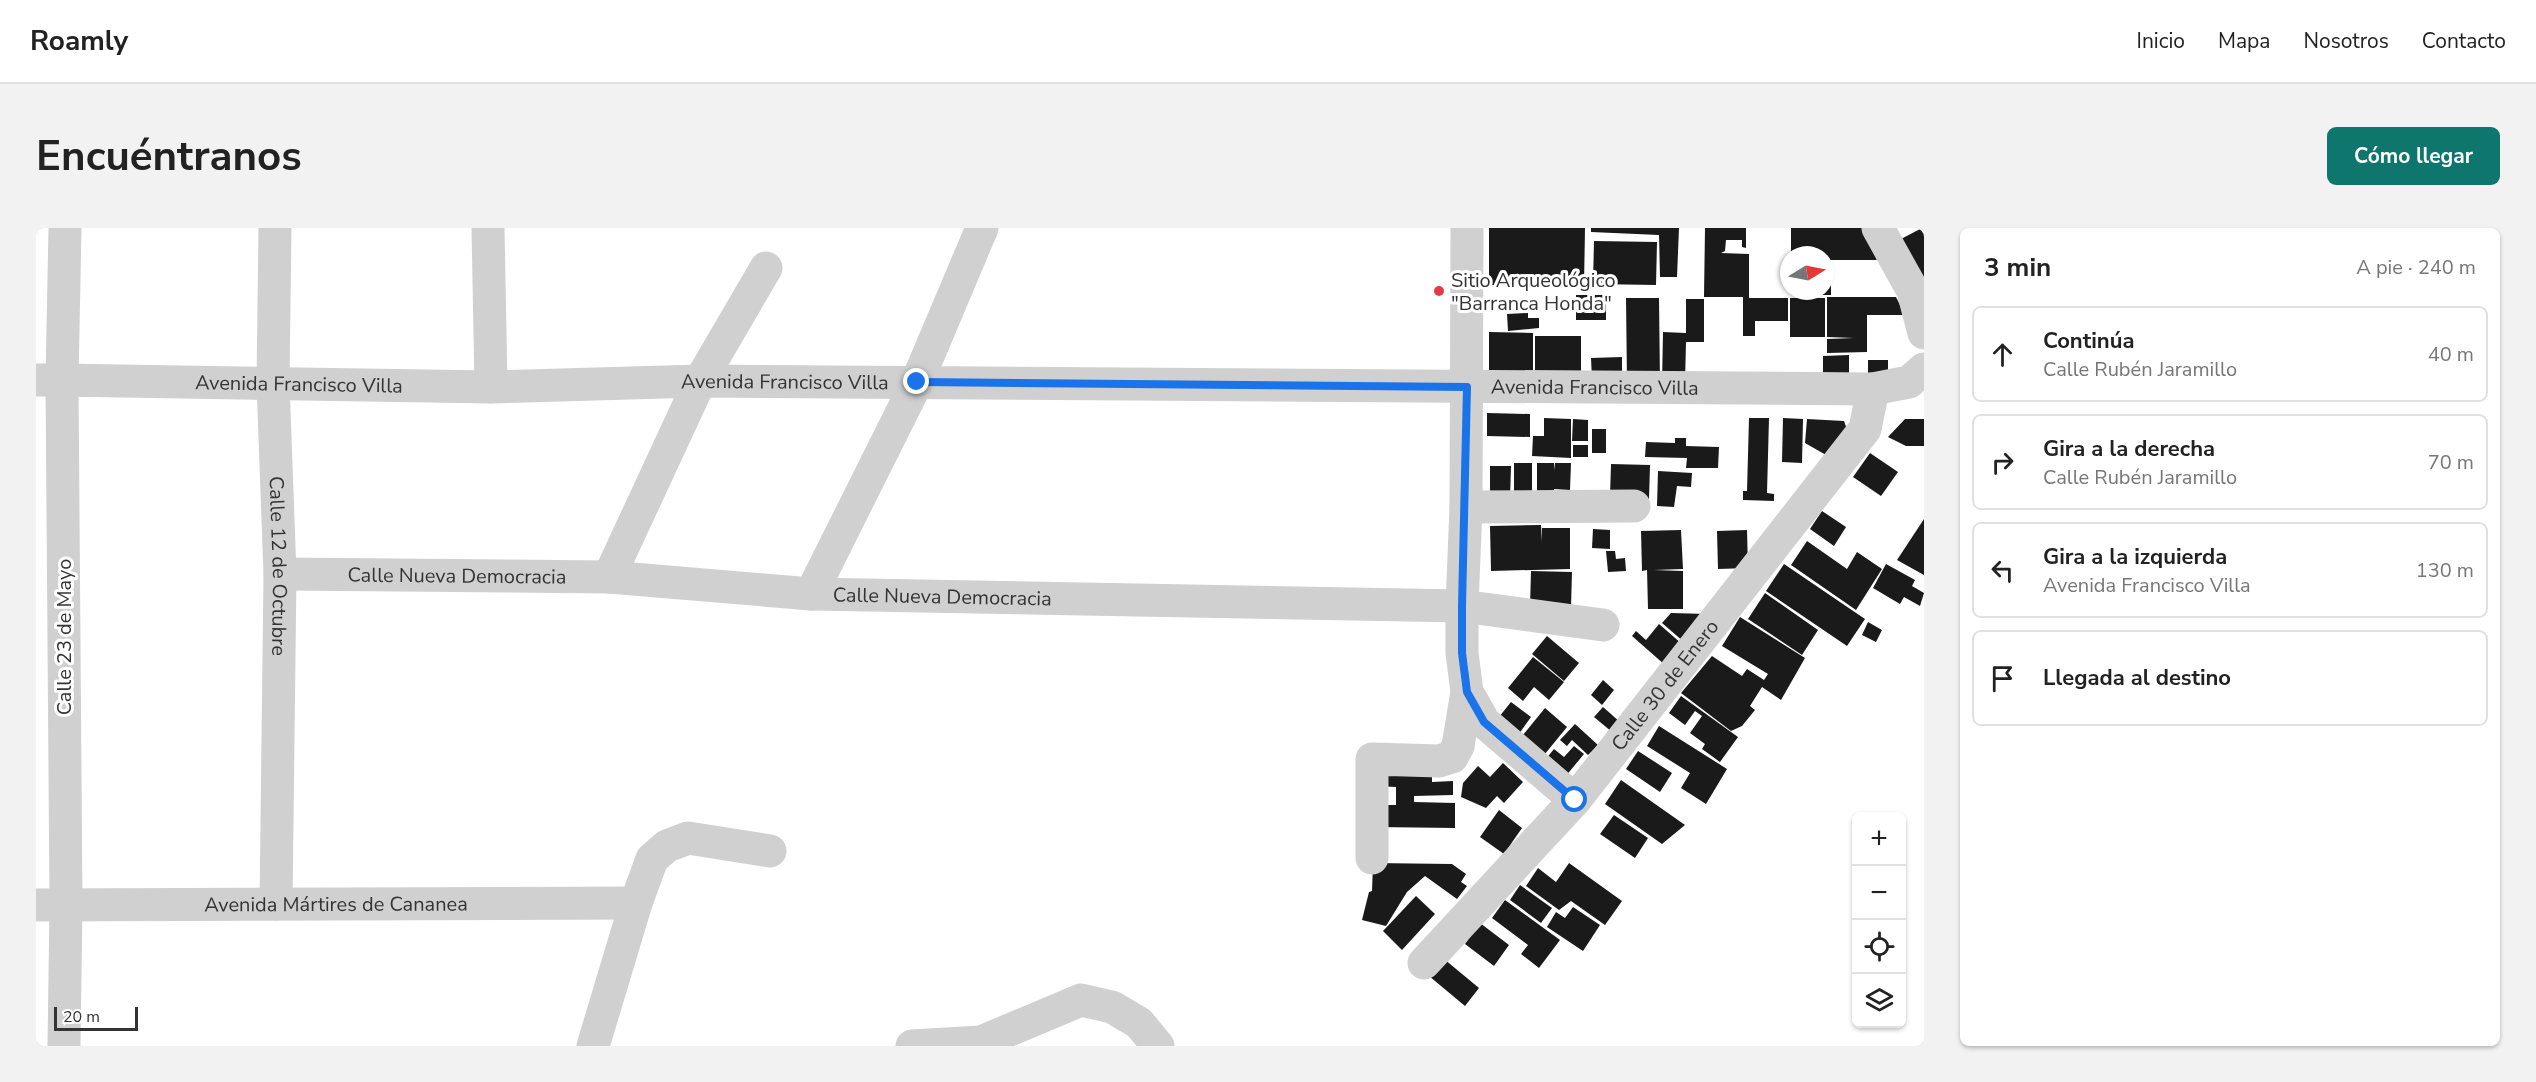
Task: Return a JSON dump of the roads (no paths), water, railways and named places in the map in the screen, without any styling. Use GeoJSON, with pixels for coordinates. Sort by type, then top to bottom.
{"type":"FeatureCollection","features":[{"type":"Feature","properties":{"kind":"street","name":"Calle 23 de Mayo"},"geometry":{"type":"LineString","coordinates":[[64,1046],[51,905],[49,380],[65,228]]}},
{"type":"Feature","properties":{"kind":"street","name":"Calle 12 de Octubre"},"geometry":{"type":"LineString","coordinates":[[275,228],[273,382],[280,574],[276,904]]}},
{"type":"Feature","properties":{"kind":"street"},"geometry":{"type":"LineString","coordinates":[[488,228],[491,387]]}},
{"type":"Feature","properties":{"kind":"street"},"geometry":{"type":"LineString","coordinates":[[812,594],[917,382],[982,228]]}},
{"type":"Feature","properties":{"kind":"street"},"geometry":{"type":"LineString","coordinates":[[1372,858],[1372,759],[1439,761],[1452,757],[1458,746],[1467,692],[1462,653],[1462,606],[1466,507],[1467,228]]}},
{"type":"Feature","properties":{"kind":"street"},"geometry":{"type":"LineString","coordinates":[[1878,228],[1913,291],[1924,333]]}},
{"type":"Feature","properties":{"kind":"street"},"geometry":{"type":"LineString","coordinates":[[609,577],[700,381],[766,268]]}},
{"type":"Feature","properties":{"kind":"street","name":"Avenida Francisco Villa"},"geometry":{"type":"LineString","coordinates":[[49,380],[491,387],[700,381],[1873,389],[1909,382],[1924,369]]}},
{"type":"Feature","properties":{"kind":"street","name":"Calle 30 de Enero"},"geometry":{"type":"LineString","coordinates":[[1425,963],[1575,800],[1865,429],[1873,389]]}},
{"type":"Feature","properties":{"kind":"street"},"geometry":{"type":"LineString","coordinates":[[1466,507],[1634,506]]}},
{"type":"Feature","properties":{"kind":"street","name":"Calle Nueva Democracia"},"geometry":{"type":"LineString","coordinates":[[280,574],[609,577],[812,594],[1462,606],[1603,625]]}},
{"type":"Feature","properties":{"kind":"street"},"geometry":{"type":"LineString","coordinates":[[1467,692],[1484,722],[1575,800]]}},
{"type":"Feature","properties":{"kind":"street"},"geometry":{"type":"LineString","coordinates":[[593,1046],[636,903],[652,860],[667,846],[688,838],[770,851]]}},
{"type":"Feature","properties":{"kind":"street","name":"Avenida Mártires de Cananea"},"geometry":{"type":"LineString","coordinates":[[51,905],[636,903]]}},
{"type":"Feature","properties":{"kind":"street"},"geometry":{"type":"LineString","coordinates":[[912,1046],[981,1042],[1081,1000],[1112,1007],[1139,1023],[1158,1046]]}},
{"type":"Feature","properties":{"kind":"place","name":"Sitio Arqueológico \"Barranca Honda\""},"geometry":{"type":"Point","coordinates":[1439,291]}}]}
